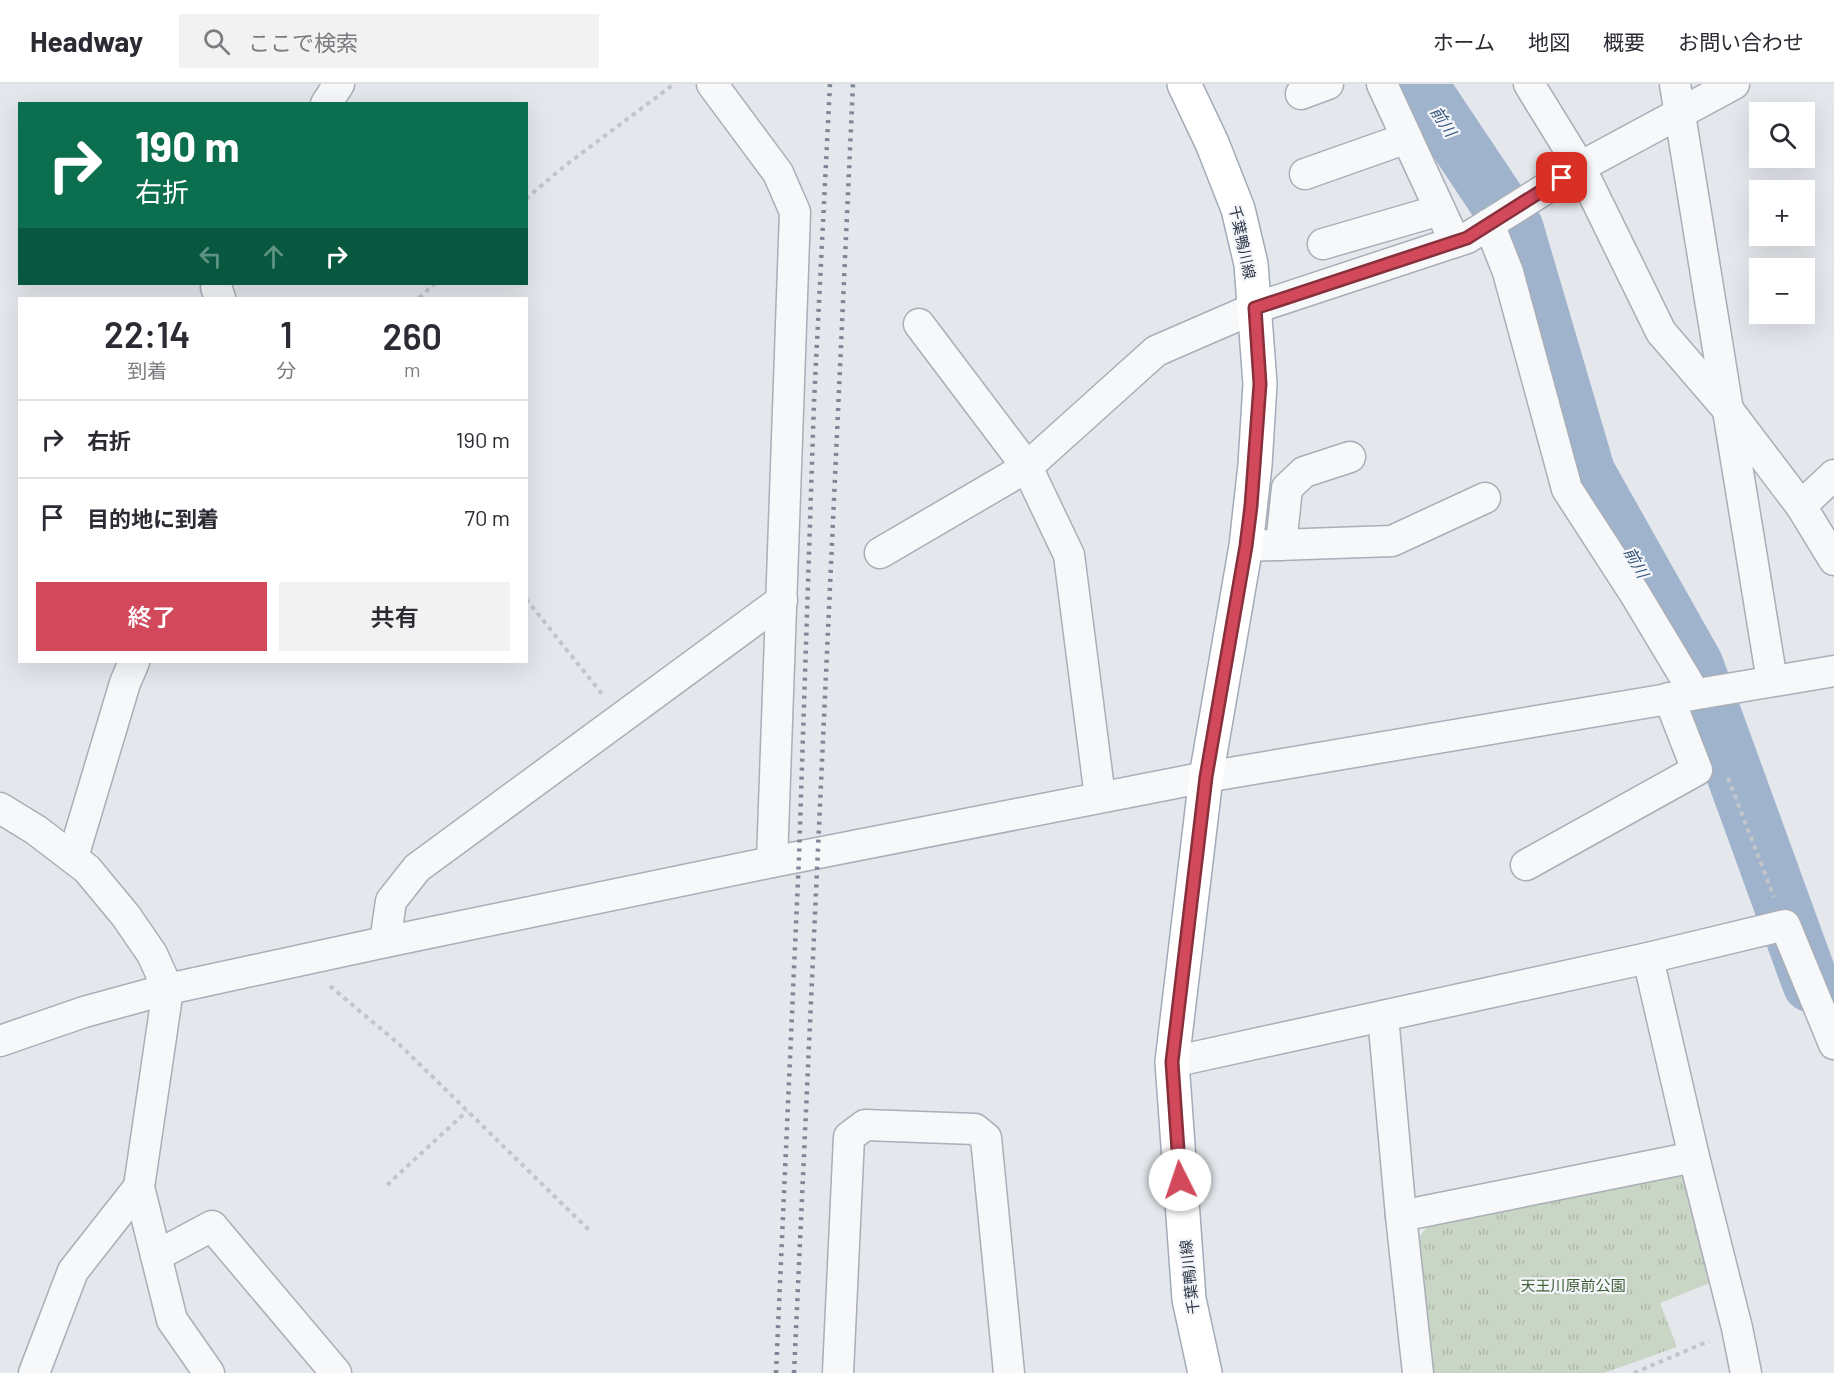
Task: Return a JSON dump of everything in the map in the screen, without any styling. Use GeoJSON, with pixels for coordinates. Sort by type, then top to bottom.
{"type":"FeatureCollection","features":[{"type":"Feature","properties":{"kind":"main road","name":"千葉鴨川線"},"geometry":{"type":"LineString","coordinates":[[1184,84],[1212,143],[1238,209],[1251,264],[1260,384],[1255,465],[1246,546],[1206,777],[1172,1062],[1189,1299],[1205,1373]]}},
{"type":"Feature","properties":{"kind":"street"},"geometry":{"type":"LineString","coordinates":[[327,102],[339,84]]}},
{"type":"Feature","properties":{"kind":"street"},"geometry":{"type":"LineString","coordinates":[[712,84],[778,173],[795,212],[772,862]]}},
{"type":"Feature","properties":{"kind":"street"},"geometry":{"type":"LineString","coordinates":[[1382,84],[1455,242]]}},
{"type":"Feature","properties":{"kind":"street"},"geometry":{"type":"LineString","coordinates":[[1529,84],[1580,167],[1660,332],[1729,411],[1801,506],[1834,560]]}},
{"type":"Feature","properties":{"kind":"street"},"geometry":{"type":"LineString","coordinates":[[1676,84],[1772,681]]}},
{"type":"Feature","properties":{"kind":"street"},"geometry":{"type":"LineString","coordinates":[[880,553],[1027,467],[1156,351],[1255,308],[1467,238],[1580,167],[1734,84]]}},
{"type":"Feature","properties":{"kind":"street"},"geometry":{"type":"LineString","coordinates":[[1305,174],[1407,138]]}},
{"type":"Feature","properties":{"kind":"street"},"geometry":{"type":"LineString","coordinates":[[1323,244],[1440,210]]}},
{"type":"Feature","properties":{"kind":"street"},"geometry":{"type":"LineString","coordinates":[[1489,224],[1508,272],[1567,489],[1635,594],[1682,696],[1697,770],[1526,865]]}},
{"type":"Feature","properties":{"kind":"street"},"geometry":{"type":"LineString","coordinates":[[919,324],[1027,467],[1069,555],[1100,797]]}},
{"type":"Feature","properties":{"kind":"street"},"geometry":{"type":"LineString","coordinates":[[1281,545],[1287,488],[1304,472],[1350,457]]}},
{"type":"Feature","properties":{"kind":"street"},"geometry":{"type":"LineString","coordinates":[[1801,506],[1834,475]]}},
{"type":"Feature","properties":{"kind":"street"},"geometry":{"type":"LineString","coordinates":[[1246,546],[1392,541],[1485,498]]}},
{"type":"Feature","properties":{"kind":"street"},"geometry":{"type":"LineString","coordinates":[[385,942],[391,901],[417,867],[782,600]]}},
{"type":"Feature","properties":{"kind":"street"},"geometry":{"type":"LineString","coordinates":[[73,857],[125,683],[134,663]]}},
{"type":"Feature","properties":{"kind":"street"},"geometry":{"type":"LineString","coordinates":[[0,1041],[84,1012],[168,989],[772,862],[1206,777],[1834,671]]}},
{"type":"Feature","properties":{"kind":"street"},"geometry":{"type":"LineString","coordinates":[[0,808],[87,869],[126,916],[152,954],[168,989],[139,1186],[172,1320],[210,1373]]}},
{"type":"Feature","properties":{"kind":"street"},"geometry":{"type":"LineString","coordinates":[[1172,1062],[1785,926],[1834,1044]]}},
{"type":"Feature","properties":{"kind":"street"},"geometry":{"type":"LineString","coordinates":[[1648,958],[1746,1373]]}},
{"type":"Feature","properties":{"kind":"street"},"geometry":{"type":"LineString","coordinates":[[1383,1016],[1418,1373]]}},
{"type":"Feature","properties":{"kind":"street"},"geometry":{"type":"LineString","coordinates":[[838,1373],[849,1137],[865,1125],[975,1129],[986,1138],[1009,1373]]}},
{"type":"Feature","properties":{"kind":"street"},"geometry":{"type":"LineString","coordinates":[[1401,1216],[1694,1157]]}},
{"type":"Feature","properties":{"kind":"street"},"geometry":{"type":"LineString","coordinates":[[34,1373],[73,1271],[139,1186]]}},
{"type":"Feature","properties":{"kind":"street"},"geometry":{"type":"LineString","coordinates":[[156,1256],[212,1226],[336,1373]]}},
{"type":"Feature","properties":{"kind":"path"},"geometry":{"type":"LineString","coordinates":[[528,197],[562,168],[674,84]]}},
{"type":"Feature","properties":{"kind":"path"},"geometry":{"type":"LineString","coordinates":[[420,297],[433,285]]}},
{"type":"Feature","properties":{"kind":"path"},"geometry":{"type":"LineString","coordinates":[[528,602],[621,718]]}},
{"type":"Feature","properties":{"kind":"path"},"geometry":{"type":"LineString","coordinates":[[1725,771],[1785,926]]}},
{"type":"Feature","properties":{"kind":"path"},"geometry":{"type":"LineString","coordinates":[[300,960],[400,1045],[591,1232]]}},
{"type":"Feature","properties":{"kind":"path"},"geometry":{"type":"LineString","coordinates":[[387,1185],[466,1111]]}},
{"type":"Feature","properties":{"kind":"path"},"geometry":{"type":"LineString","coordinates":[[1634,1373],[1737,1329]]}},
{"type":"Feature","properties":{"kind":"green space","name":"天王川原前公園"},"geometry":{"type":"Polygon","coordinates":[[[1675,1171],[1688,1182],[1710,1283],[1660,1303],[1677,1347],[1604,1373],[1431,1373],[1419,1237],[1427,1227],[1675,1171]]]}},
{"type":"Feature","properties":{"kind":"waterway","name":"前川"},"geometry":{"type":"LineString","coordinates":[[1419,84],[1515,228],[1587,473],[1695,665],[1811,984]]}},
{"type":"Feature","properties":{"kind":"railway"},"geometry":{"type":"LineString","coordinates":[[776,1373],[799,857],[814,402],[830,84]]}},
{"type":"Feature","properties":{"kind":"railway"},"geometry":{"type":"LineString","coordinates":[[794,1373],[853,84]]}},
{"type":"Feature","properties":{"kind":"route"},"geometry":{"type":"LineString","coordinates":[[1180,1180],[1172,1062],[1206,777],[1251,506],[1260,384],[1255,308],[1467,238],[1562,178]]}}]}
